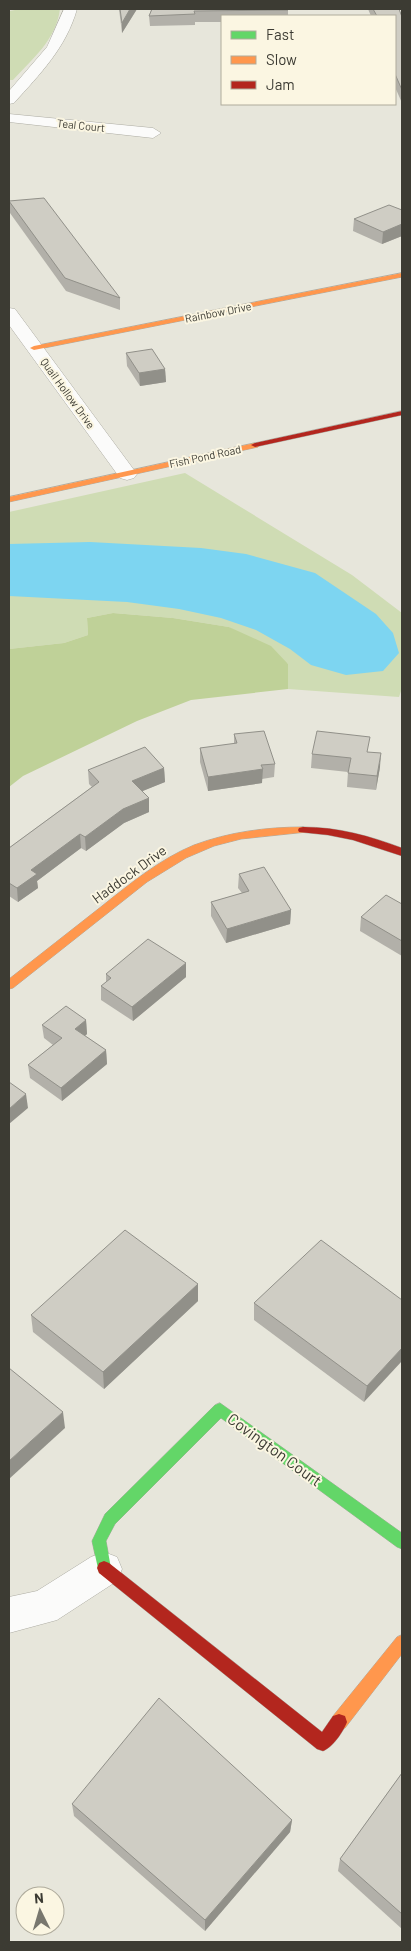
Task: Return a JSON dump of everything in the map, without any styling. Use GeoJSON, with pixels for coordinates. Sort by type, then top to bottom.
{"type":"FeatureCollection","features":[{"type":"Feature","properties":{"kind":"street"},"geometry":{"type":"LineString","coordinates":[[9,100],[56,48],[66,26],[70,9]]}},
{"type":"Feature","properties":{"kind":"street","name":"Teal Court"},"geometry":{"type":"LineString","coordinates":[[9,118],[153,134]]}},
{"type":"Feature","properties":{"kind":"street","name":"Rainbow Drive"},"geometry":{"type":"LineString","coordinates":[[34,348],[402,276]]}},
{"type":"Feature","properties":{"kind":"street","name":"Quail Hollow Drive"},"geometry":{"type":"LineString","coordinates":[[9,313],[127,474]]}},
{"type":"Feature","properties":{"kind":"street","name":"Fish Pond Road"},"geometry":{"type":"LineString","coordinates":[[9,500],[402,413]]}},
{"type":"Feature","properties":{"kind":"street","name":"Haddock Drive"},"geometry":{"type":"LineString","coordinates":[[9,985],[154,872],[171,860],[202,846],[258,832],[290,829],[348,834],[378,842],[402,852]]}},
{"type":"Feature","properties":{"kind":"street","name":"Covington Court"},"geometry":{"type":"LineString","coordinates":[[104,1569],[99,1541],[110,1518],[220,1409],[402,1542]]}},
{"type":"Feature","properties":{"kind":"street"},"geometry":{"type":"LineString","coordinates":[[9,1615],[44,1607],[104,1569],[323,1743],[402,1642]]}},
{"type":"Feature","properties":{"kind":"green space"},"geometry":{"type":"Polygon","coordinates":[[[21,9],[60,9],[58,20],[49,39],[13,80],[9,80],[9,11],[21,9]]]}},
{"type":"Feature","properties":{"kind":"green space"},"geometry":{"type":"Polygon","coordinates":[[[185,473],[352,575],[402,613],[402,688],[399,697],[288,689],[288,664],[229,627],[173,618],[113,613],[87,618],[88,635],[64,643],[9,649],[9,512],[185,473]]]}},
{"type":"Feature","properties":{"kind":"green space"},"geometry":{"type":"Polygon","coordinates":[[[113,613],[173,618],[229,627],[271,646],[288,664],[288,689],[191,700],[137,721],[23,776],[9,787],[9,649],[64,643],[88,635],[87,618],[113,613]]]}},
{"type":"Feature","properties":{"kind":"water"},"geometry":{"type":"Polygon","coordinates":[[[90,542],[201,548],[246,554],[315,573],[376,614],[393,633],[399,653],[383,671],[346,675],[311,665],[290,649],[256,630],[221,618],[179,609],[127,602],[9,596],[9,544],[90,542]]]}},
{"type":"Feature","properties":{"kind":"building"},"geometry":{"type":"Polygon","coordinates":[[[120,9],[130,9],[122,23],[120,9]]]}},
{"type":"Feature","properties":{"kind":"building"},"geometry":{"type":"Polygon","coordinates":[[[152,9],[288,10],[194,11],[195,14],[149,16],[152,9]]]}},
{"type":"Feature","properties":{"kind":"building"},"geometry":{"type":"Polygon","coordinates":[[[373,9],[399,9],[402,17],[402,90],[396,76],[396,15],[376,15],[373,9]]]}},
{"type":"Feature","properties":{"kind":"building"},"geometry":{"type":"Polygon","coordinates":[[[44,198],[120,298],[65,278],[9,201],[44,198]]]}},
{"type":"Feature","properties":{"kind":"building"},"geometry":{"type":"Polygon","coordinates":[[[389,205],[402,210],[402,224],[383,232],[354,219],[389,205]]]}},
{"type":"Feature","properties":{"kind":"building"},"geometry":{"type":"Polygon","coordinates":[[[152,349],[165,369],[139,373],[126,353],[152,349]]]}},
{"type":"Feature","properties":{"kind":"building"},"geometry":{"type":"Polygon","coordinates":[[[264,731],[275,764],[261,765],[263,769],[208,777],[200,748],[237,743],[234,734],[264,731]]]}},
{"type":"Feature","properties":{"kind":"building"},"geometry":{"type":"Polygon","coordinates":[[[317,731],[370,737],[367,752],[381,753],[377,776],[348,773],[351,758],[312,754],[317,731]]]}},
{"type":"Feature","properties":{"kind":"building"},"geometry":{"type":"Polygon","coordinates":[[[145,747],[164,768],[132,781],[149,798],[123,809],[85,837],[80,834],[31,870],[37,874],[17,888],[9,883],[9,848],[99,782],[88,770],[145,747]]]}},
{"type":"Feature","properties":{"kind":"building"},"geometry":{"type":"Polygon","coordinates":[[[264,867],[291,910],[227,929],[211,902],[249,891],[239,874],[264,867]]]}},
{"type":"Feature","properties":{"kind":"building"},"geometry":{"type":"Polygon","coordinates":[[[386,895],[402,904],[402,941],[361,917],[386,895]]]}},
{"type":"Feature","properties":{"kind":"building"},"geometry":{"type":"Polygon","coordinates":[[[148,939],[186,963],[132,1007],[101,986],[111,978],[106,974],[148,939]]]}},
{"type":"Feature","properties":{"kind":"building"},"geometry":{"type":"Polygon","coordinates":[[[66,1006],[86,1020],[75,1029],[106,1050],[61,1088],[28,1065],[62,1038],[42,1025],[66,1006]]]}},
{"type":"Feature","properties":{"kind":"building"},"geometry":{"type":"Polygon","coordinates":[[[9,1082],[26,1094],[9,1109],[9,1082]]]}},
{"type":"Feature","properties":{"kind":"building"},"geometry":{"type":"Polygon","coordinates":[[[125,1230],[198,1284],[103,1372],[31,1315],[125,1230]]]}},
{"type":"Feature","properties":{"kind":"building"},"geometry":{"type":"Polygon","coordinates":[[[321,1240],[402,1300],[402,1348],[367,1386],[254,1303],[321,1240]]]}},
{"type":"Feature","properties":{"kind":"building"},"geometry":{"type":"Polygon","coordinates":[[[9,1368],[63,1412],[9,1461],[9,1368]]]}},
{"type":"Feature","properties":{"kind":"building"},"geometry":{"type":"Polygon","coordinates":[[[159,1698],[292,1820],[205,1920],[72,1804],[159,1698]]]}},
{"type":"Feature","properties":{"kind":"building"},"geometry":{"type":"Polygon","coordinates":[[[402,1773],[402,1914],[340,1859],[402,1773]]]}},
{"type":"Feature","properties":{"kind":"traffic: fast"},"geometry":{"type":"LineString","coordinates":[[104,1568],[99,1541],[110,1519],[220,1409],[402,1542]]}},
{"type":"Feature","properties":{"kind":"traffic: slow"},"geometry":{"type":"LineString","coordinates":[[34,348],[402,275]]}},
{"type":"Feature","properties":{"kind":"traffic: slow"},"geometry":{"type":"LineString","coordinates":[[9,500],[255,445]]}},
{"type":"Feature","properties":{"kind":"traffic: slow"},"geometry":{"type":"LineString","coordinates":[[9,985],[143,880],[182,855],[196,848],[241,835],[303,830]]}},
{"type":"Feature","properties":{"kind":"traffic: slow"},"geometry":{"type":"LineString","coordinates":[[339,1722],[402,1642]]}},
{"type":"Feature","properties":{"kind":"traffic: jam"},"geometry":{"type":"LineString","coordinates":[[255,445],[402,413]]}},
{"type":"Feature","properties":{"kind":"traffic: jam"},"geometry":{"type":"LineString","coordinates":[[303,830],[341,833],[402,852]]}},
{"type":"Feature","properties":{"kind":"traffic: jam"},"geometry":{"type":"LineString","coordinates":[[104,1568],[323,1743],[339,1722]]}}]}
